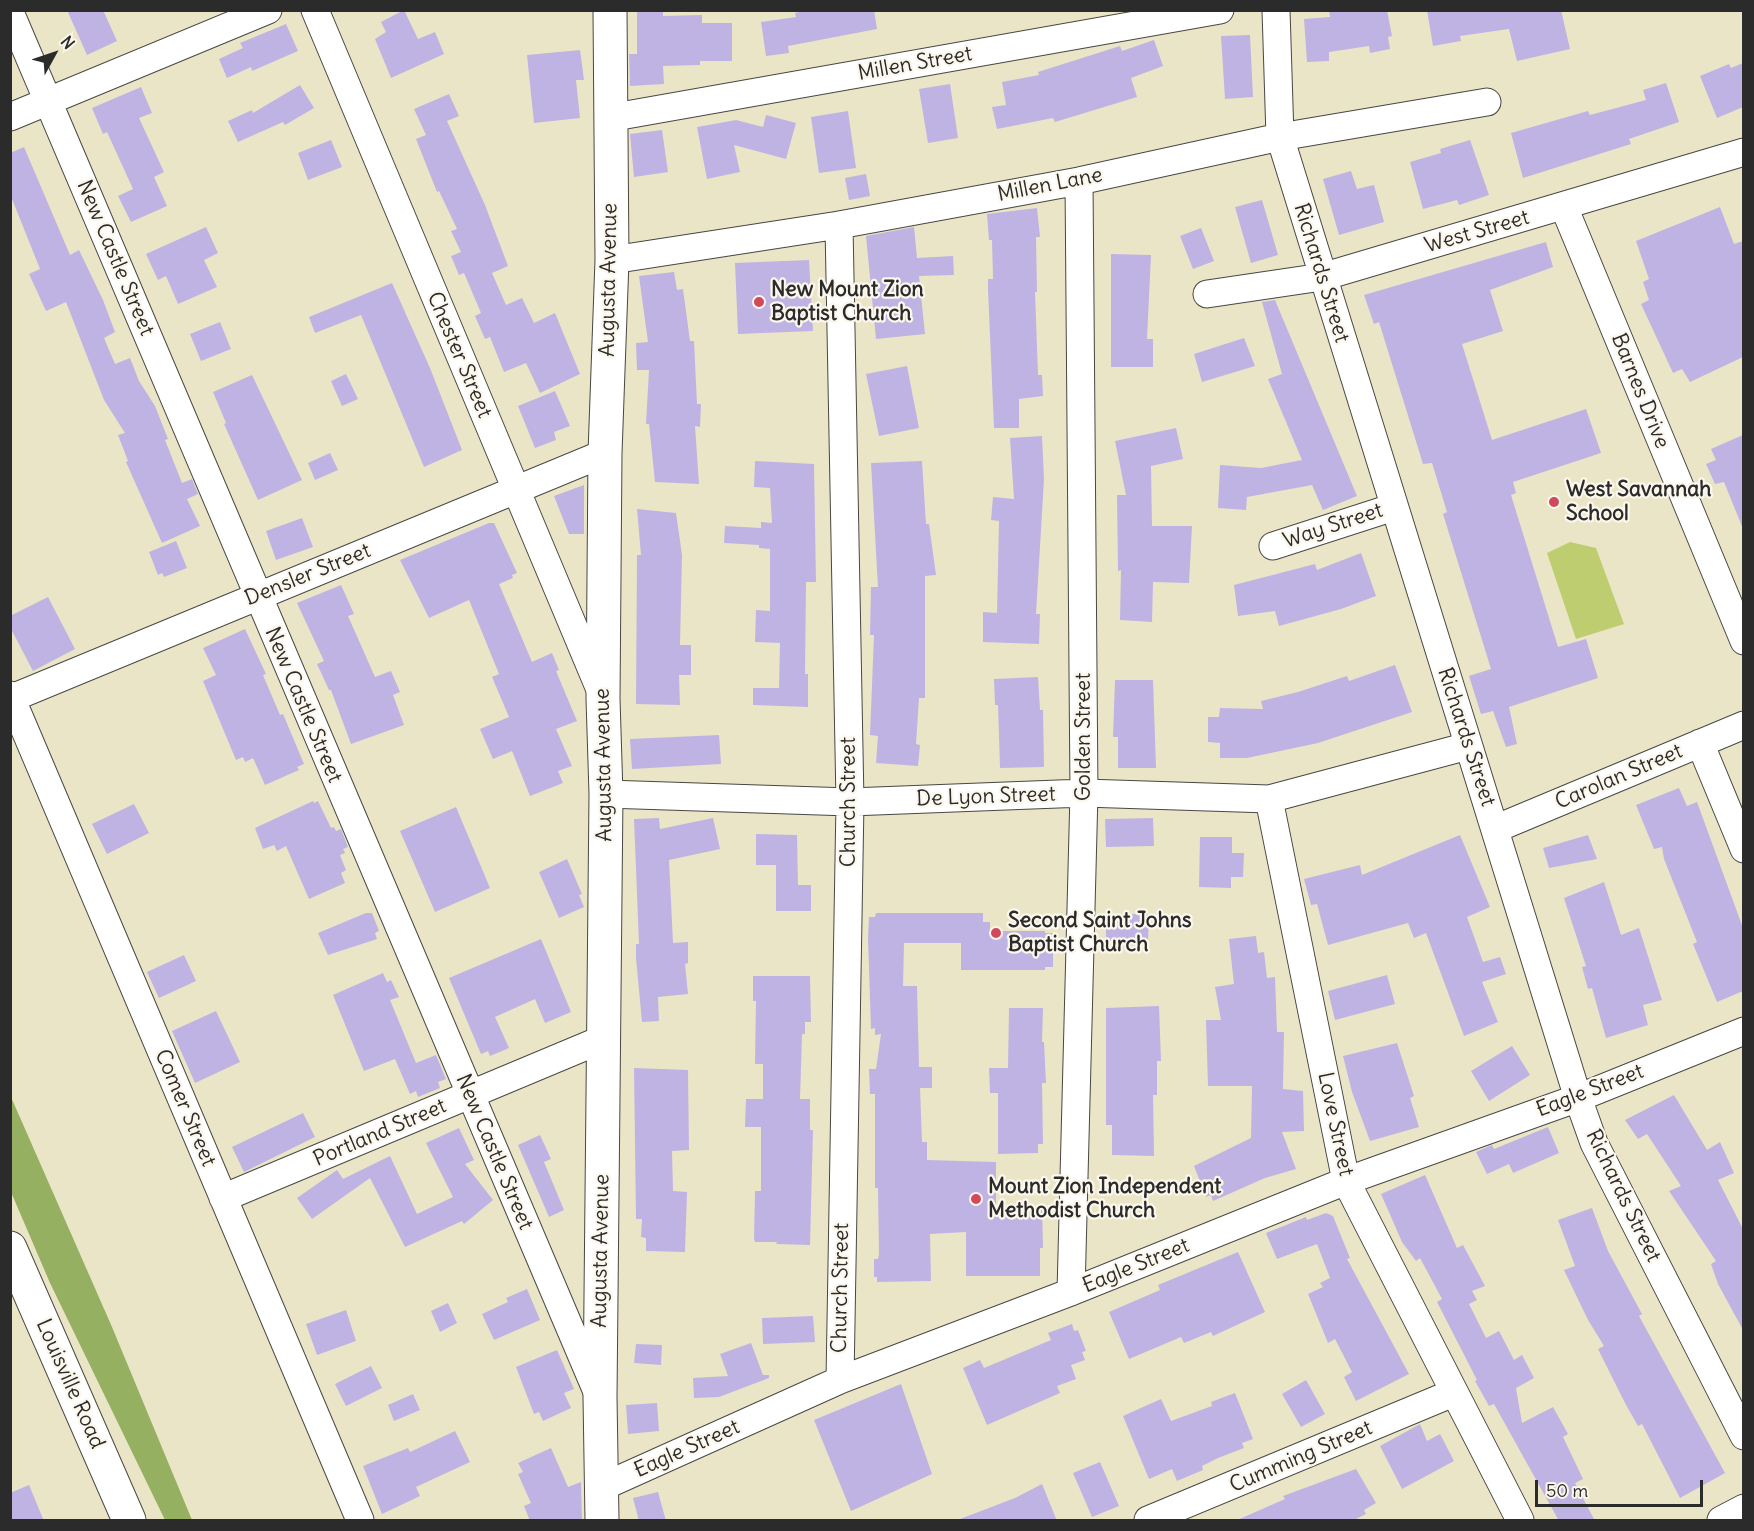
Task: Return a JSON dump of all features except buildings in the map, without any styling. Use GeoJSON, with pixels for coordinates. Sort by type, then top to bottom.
{"type":"FeatureCollection","features":[{"type":"Feature","properties":{"kind":"main road","name":"Augusta Avenue"},"geometry":{"type":"LineString","coordinates":[[602,1521],[600,1398],[606,794],[603,699],[605,453],[612,260],[609,118],[610,10]]}},
{"type":"Feature","properties":{"kind":"main road","name":"Louisville Road"},"geometry":{"type":"LineString","coordinates":[[10,1248],[129,1521]]}},
{"type":"Feature","properties":{"kind":"street"},"geometry":{"type":"LineString","coordinates":[[10,117],[268,10]]}},
{"type":"Feature","properties":{"kind":"street","name":"Chester Street"},"geometry":{"type":"LineString","coordinates":[[315,10],[603,699]]}},
{"type":"Feature","properties":{"kind":"street","name":"Millen Street"},"geometry":{"type":"LineString","coordinates":[[609,118],[1220,10]]}},
{"type":"Feature","properties":{"kind":"street","name":"Richards Street"},"geometry":{"type":"LineString","coordinates":[[1276,10],[1280,137],[1578,1098],[1594,1143],[1743,1436]]}},
{"type":"Feature","properties":{"kind":"street","name":"New Castle Street"},"geometry":{"type":"LineString","coordinates":[[10,12],[256,595],[600,1398]]}},
{"type":"Feature","properties":{"kind":"street","name":"Millen Lane"},"geometry":{"type":"LineString","coordinates":[[612,260],[839,225],[1079,181],[1280,137],[1487,102]]}},
{"type":"Feature","properties":{"kind":"street","name":"West Street"},"geometry":{"type":"LineString","coordinates":[[1207,294],[1322,277],[1743,152]]}},
{"type":"Feature","properties":{"kind":"street","name":"Golden Street"},"geometry":{"type":"LineString","coordinates":[[1071,1292],[1084,793],[1079,181]]}},
{"type":"Feature","properties":{"kind":"street","name":"Barnes Drive"},"geometry":{"type":"LineString","coordinates":[[1564,207],[1743,641]]}},
{"type":"Feature","properties":{"kind":"street","name":"Church Street"},"geometry":{"type":"LineString","coordinates":[[839,225],[850,802],[840,1380]]}},
{"type":"Feature","properties":{"kind":"street","name":"Densler Street"},"geometry":{"type":"LineString","coordinates":[[11,697],[256,595],[517,492],[605,453]]}},
{"type":"Feature","properties":{"kind":"street","name":"Way Street"},"geometry":{"type":"LineString","coordinates":[[1273,546],[1394,507]]}},
{"type":"Feature","properties":{"kind":"street","name":"Comer Street"},"geometry":{"type":"LineString","coordinates":[[11,697],[360,1521]]}},
{"type":"Feature","properties":{"kind":"street","name":"Carolan Street"},"geometry":{"type":"LineString","coordinates":[[1495,829],[1743,724]]}},
{"type":"Feature","properties":{"kind":"street"},"geometry":{"type":"LineString","coordinates":[[1700,743],[1743,849]]}},
{"type":"Feature","properties":{"kind":"street","name":"De Lyon Street"},"geometry":{"type":"LineString","coordinates":[[606,794],[850,802],[1084,793],[1269,799],[1467,746]]}},
{"type":"Feature","properties":{"kind":"street","name":"Love Street"},"geometry":{"type":"LineString","coordinates":[[1269,799],[1346,1181],[1520,1521]]}},
{"type":"Feature","properties":{"kind":"street","name":"Eagle Street"},"geometry":{"type":"LineString","coordinates":[[602,1487],[840,1380],[1071,1292],[1346,1181],[1578,1098],[1743,1031]]}},
{"type":"Feature","properties":{"kind":"street","name":"Portland Street"},"geometry":{"type":"LineString","coordinates":[[223,1198],[603,1039]]}},
{"type":"Feature","properties":{"kind":"street","name":"Cumming Street"},"geometry":{"type":"LineString","coordinates":[[1148,1521],[1453,1393]]}},
{"type":"Feature","properties":{"kind":"street"},"geometry":{"type":"LineString","coordinates":[[1721,1521],[1743,1508]]}},
{"type":"Feature","properties":{"kind":"green space"},"geometry":{"type":"Polygon","coordinates":[[[1570,542],[1596,548],[1624,624],[1576,639],[1547,553],[1570,542]]]}},
{"type":"Feature","properties":{"kind":"green space"},"geometry":{"type":"Polygon","coordinates":[[[11,1097],[112,1327],[192,1520],[165,1520],[50,1283],[11,1192],[11,1097]]]}},
{"type":"Feature","properties":{"kind":"place","name":"New Mount Zion Baptist Church"},"geometry":{"type":"Point","coordinates":[759,302]}},
{"type":"Feature","properties":{"kind":"place","name":"West Savannah School"},"geometry":{"type":"Point","coordinates":[1554,502]}},
{"type":"Feature","properties":{"kind":"place","name":"Second Saint Johns Baptist Church"},"geometry":{"type":"Point","coordinates":[996,933]}},
{"type":"Feature","properties":{"kind":"place","name":"Mount Zion Independent Methodist Church"},"geometry":{"type":"Point","coordinates":[976,1199]}}]}
